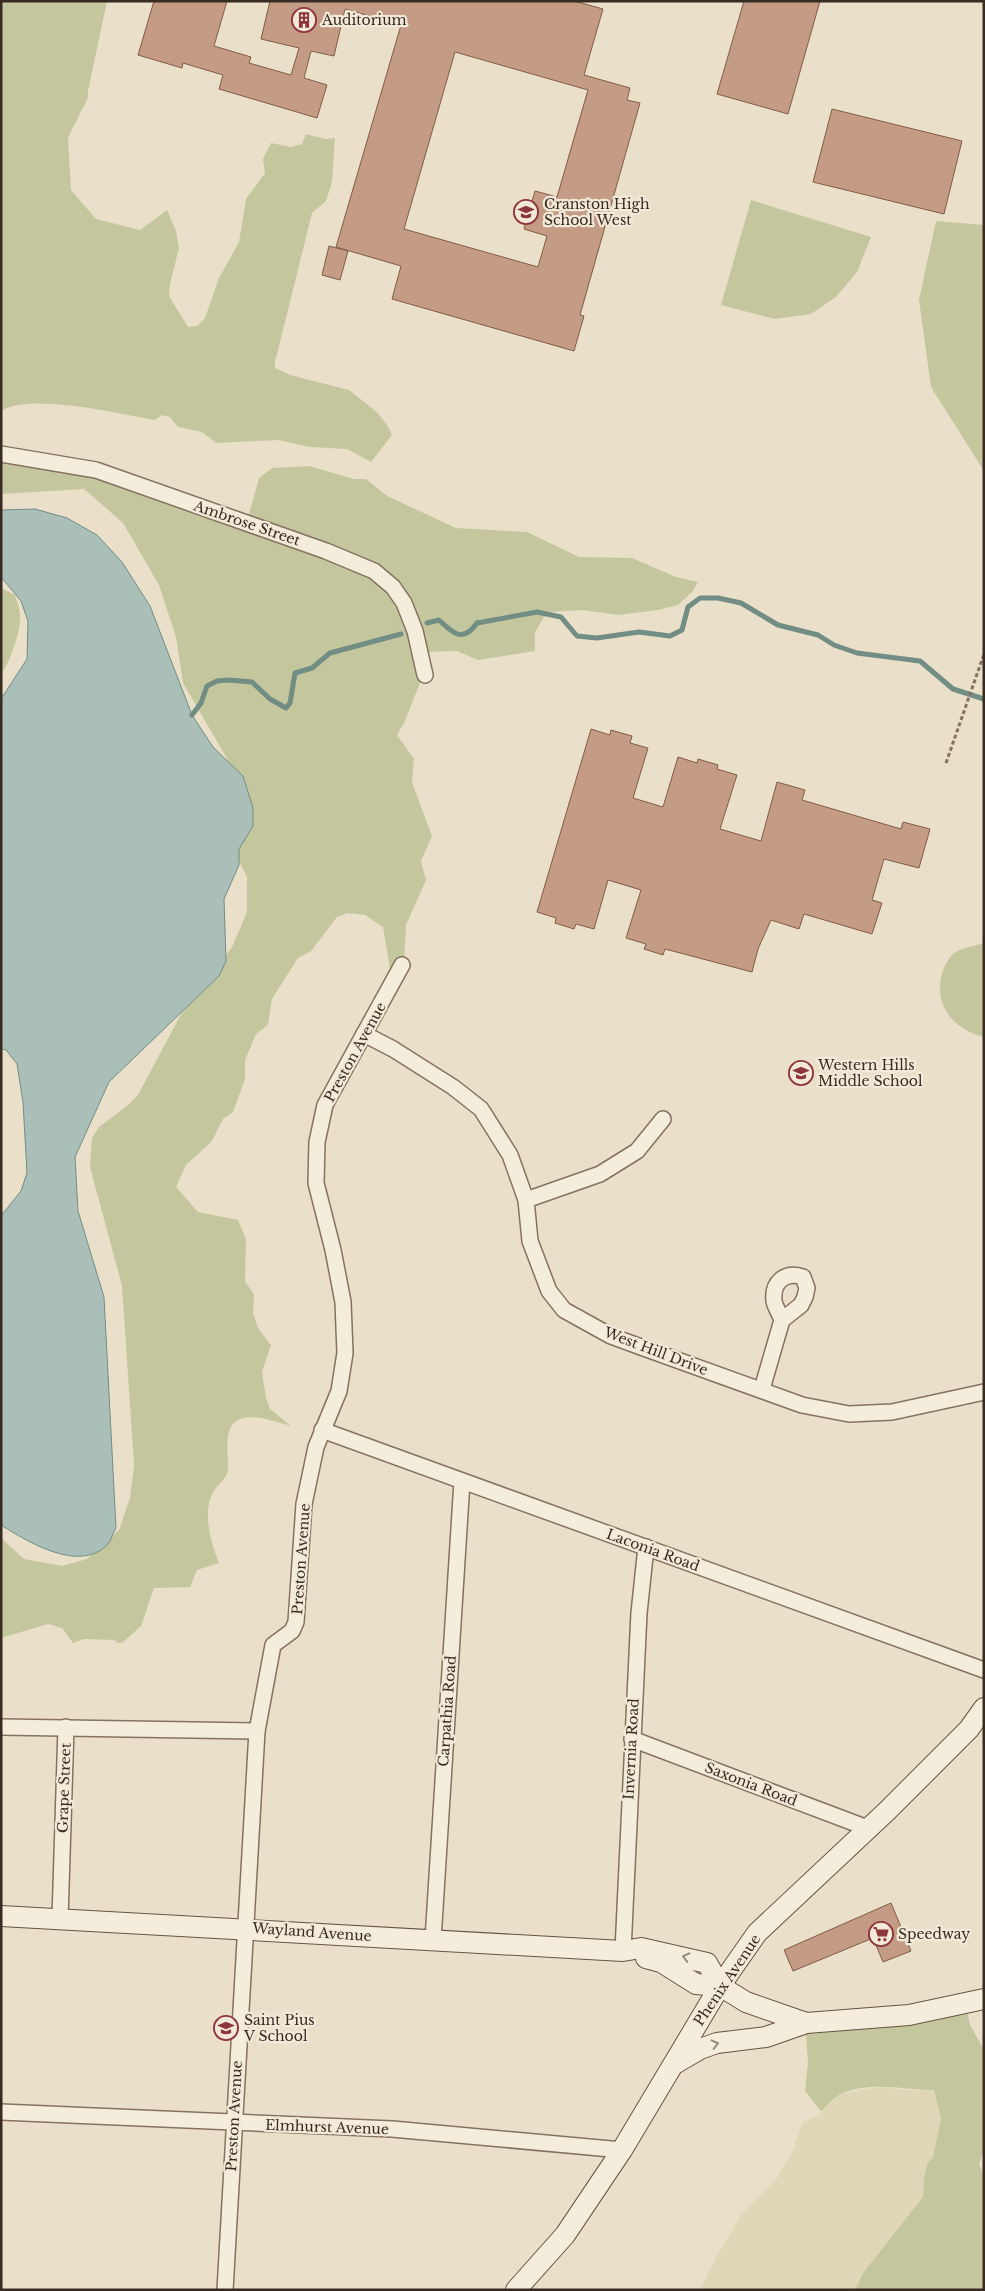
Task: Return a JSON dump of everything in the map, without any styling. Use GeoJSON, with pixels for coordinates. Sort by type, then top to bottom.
{"type":"FeatureCollection","features":[{"type":"Feature","properties":{"kind":"main road","name":"Phenix Avenue"},"geometry":{"type":"LineString","coordinates":[[516,2290],[564,2234],[622,2150],[720,1986],[757,1933],[870,1829],[969,1729],[984,1708]]}},
{"type":"Feature","properties":{"kind":"main road","name":"Wayland Avenue"},"geometry":{"type":"LineString","coordinates":[[1,1916],[246,1928],[623,1951],[661,1962],[696,1984],[720,1986]]}},
{"type":"Feature","properties":{"kind":"main road"},"geometry":{"type":"LineString","coordinates":[[720,1986],[746,2002],[806,2023]]}},
{"type":"Feature","properties":{"kind":"main road"},"geometry":{"type":"LineString","coordinates":[[672,2066],[700,2048],[717,2042],[766,2037],[806,2023],[909,2015],[984,1999]]}},
{"type":"Feature","properties":{"kind":"street","name":"Ambrose Street"},"geometry":{"type":"LineString","coordinates":[[1,454],[96,470],[357,562],[374,571],[400,596],[415,631],[425,675]]}},
{"type":"Feature","properties":{"kind":"street","name":"Preston Avenue"},"geometry":{"type":"LineString","coordinates":[[225,2290],[257,1732],[273,1645],[292,1631],[296,1622],[304,1504],[316,1447],[339,1391],[345,1353],[341,1293],[333,1250],[316,1183],[317,1142],[325,1105],[402,965]]}},
{"type":"Feature","properties":{"kind":"street","name":"West Hill Drive"},"geometry":{"type":"LineString","coordinates":[[364,1034],[431,1072],[481,1109],[510,1155],[526,1200],[530,1241],[549,1291],[564,1310],[611,1336],[802,1405],[849,1414],[892,1412],[984,1392]]}},
{"type":"Feature","properties":{"kind":"street"},"geometry":{"type":"LineString","coordinates":[[526,1200],[600,1174],[638,1151],[663,1119]]}},
{"type":"Feature","properties":{"kind":"street"},"geometry":{"type":"LineString","coordinates":[[762,1389],[782,1320]]}},
{"type":"Feature","properties":{"kind":"street","name":"Laconia Road"},"geometry":{"type":"LineString","coordinates":[[322,1430],[984,1670]]}},
{"type":"Feature","properties":{"kind":"street","name":"Carpathia Road"},"geometry":{"type":"LineString","coordinates":[[433,1940],[462,1481]]}},
{"type":"Feature","properties":{"kind":"street","name":"Invernia Road"},"geometry":{"type":"LineString","coordinates":[[623,1951],[639,1613],[646,1547]]}},
{"type":"Feature","properties":{"kind":"street"},"geometry":{"type":"LineString","coordinates":[[1,1727],[66,1727]]}},
{"type":"Feature","properties":{"kind":"street","name":"Grape Street"},"geometry":{"type":"LineString","coordinates":[[60,1919],[66,1727],[257,1732]]}},
{"type":"Feature","properties":{"kind":"street","name":"Saxonia Road"},"geometry":{"type":"LineString","coordinates":[[632,1739],[870,1829]]}},
{"type":"Feature","properties":{"kind":"street","name":"Elmhurst Avenue"},"geometry":{"type":"LineString","coordinates":[[1,2112],[392,2129],[622,2150]]}},
{"type":"Feature","properties":{"kind":"path"},"geometry":{"type":"LineString","coordinates":[[946,763],[984,654]]}},
{"type":"Feature","properties":{"kind":"shaded area"},"geometry":{"type":"Polygon","coordinates":[[[880,2087],[934,2090],[941,2119],[933,2157],[927,2164],[923,2197],[863,2273],[855,2290],[700,2290],[740,2216],[777,2178],[792,2153],[802,2123],[820,2114],[838,2096],[848,2092],[880,2087]]]}},
{"type":"Feature","properties":{"kind":"green space"},"geometry":{"type":"Polygon","coordinates":[[[1,1],[107,1],[88,98],[68,138],[71,190],[96,219],[140,230],[167,210],[176,231],[179,248],[169,296],[188,327],[197,326],[205,318],[219,278],[239,242],[246,199],[265,173],[263,159],[271,143],[291,147],[302,144],[306,134],[326,139],[335,138],[332,182],[326,201],[312,213],[275,368],[290,375],[349,390],[378,413],[392,435],[371,462],[347,449],[310,447],[278,440],[216,443],[202,432],[178,427],[170,417],[162,415],[155,420],[53,404],[14,406],[1,411],[1,1]]]}},
{"type":"Feature","properties":{"kind":"green space"},"geometry":{"type":"Polygon","coordinates":[[[751,200],[871,237],[857,272],[836,297],[811,314],[775,319],[721,305],[751,200]]]}},
{"type":"Feature","properties":{"kind":"green space"},"geometry":{"type":"Polygon","coordinates":[[[936,221],[984,225],[984,471],[931,387],[919,300],[936,221]]]}},
{"type":"Feature","properties":{"kind":"green space"},"geometry":{"type":"Polygon","coordinates":[[[1,449],[76,458],[248,517],[259,478],[272,468],[309,466],[354,479],[366,479],[387,496],[456,528],[527,532],[579,557],[632,558],[676,577],[698,582],[693,591],[678,605],[658,610],[618,615],[582,610],[547,612],[535,632],[535,651],[478,660],[457,651],[423,652],[423,675],[405,721],[397,735],[414,759],[412,782],[432,836],[421,861],[426,880],[406,925],[404,960],[398,961],[390,969],[383,927],[365,915],[347,913],[337,917],[311,951],[298,958],[272,999],[268,1025],[256,1034],[245,1060],[245,1079],[233,1112],[223,1119],[212,1141],[186,1165],[176,1187],[198,1212],[238,1220],[246,1239],[245,1281],[254,1294],[253,1313],[258,1328],[271,1345],[262,1372],[266,1398],[270,1409],[291,1426],[262,1418],[247,1417],[235,1422],[231,1426],[227,1445],[228,1470],[224,1479],[213,1492],[208,1509],[209,1528],[219,1563],[197,1570],[190,1587],[154,1588],[141,1626],[122,1643],[117,1643],[115,1640],[84,1639],[73,1643],[62,1628],[48,1624],[1,1638],[1,1538],[24,1559],[62,1566],[87,1559],[119,1530],[130,1498],[134,1465],[122,1286],[90,1167],[92,1138],[99,1127],[127,1106],[138,1095],[180,1016],[232,947],[247,912],[247,877],[218,817],[228,775],[229,762],[183,683],[176,637],[159,585],[123,523],[84,489],[1,494],[1,449]]]}},
{"type":"Feature","properties":{"kind":"green space"},"geometry":{"type":"Polygon","coordinates":[[[1,588],[15,595],[20,612],[20,620],[11,654],[1,673],[1,588]]]}},
{"type":"Feature","properties":{"kind":"green space"},"geometry":{"type":"Polygon","coordinates":[[[984,943],[984,1037],[964,1029],[948,1014],[943,1006],[940,985],[944,968],[954,953],[984,943]]]}},
{"type":"Feature","properties":{"kind":"green space"},"geometry":{"type":"Polygon","coordinates":[[[965,2001],[970,2025],[984,2050],[984,2148],[979,2165],[984,2174],[984,2290],[855,2290],[863,2273],[923,2197],[927,2164],[933,2157],[941,2119],[934,2090],[886,2087],[861,2088],[839,2095],[822,2111],[820,2110],[805,2091],[808,2062],[805,2022],[965,2001]]]}},
{"type":"Feature","properties":{"kind":"water"},"geometry":{"type":"Polygon","coordinates":[[[35,509],[67,518],[97,535],[122,562],[150,606],[192,715],[213,747],[243,776],[253,808],[253,826],[239,849],[239,865],[224,899],[226,961],[219,976],[109,1082],[75,1157],[78,1211],[104,1297],[116,1528],[107,1545],[96,1553],[82,1556],[54,1552],[25,1539],[1,1525],[1,1216],[21,1191],[27,1173],[23,1102],[17,1064],[6,1050],[1,1049],[1,699],[27,659],[28,621],[21,601],[1,577],[1,510],[35,509]]]}},
{"type":"Feature","properties":{"kind":"building"},"geometry":{"type":"Polygon","coordinates":[[[154,1],[227,1],[214,46],[251,57],[249,63],[291,75],[299,48],[261,39],[270,1],[574,1],[603,9],[584,75],[630,88],[627,100],[640,103],[580,315],[584,316],[574,351],[392,299],[401,266],[336,247],[401,25],[345,9],[334,56],[311,51],[304,78],[327,85],[317,118],[219,89],[223,75],[183,63],[182,68],[138,55],[154,1]],[[455,52],[404,229],[538,267],[547,236],[524,229],[535,191],[557,197],[588,90],[455,52]]]}},
{"type":"Feature","properties":{"kind":"building"},"geometry":{"type":"Polygon","coordinates":[[[744,1],[820,1],[788,114],[717,94],[744,1]]]}},
{"type":"Feature","properties":{"kind":"building"},"geometry":{"type":"Polygon","coordinates":[[[832,109],[962,141],[944,214],[813,182],[832,109]]]}},
{"type":"Feature","properties":{"kind":"building"},"geometry":{"type":"Polygon","coordinates":[[[329,246],[348,251],[340,280],[322,275],[329,246]]]}},
{"type":"Feature","properties":{"kind":"building"},"geometry":{"type":"Polygon","coordinates":[[[591,729],[610,735],[611,730],[632,736],[630,743],[648,748],[633,798],[663,807],[678,757],[697,763],[698,759],[718,765],[717,769],[737,775],[720,829],[761,841],[777,782],[805,790],[802,800],[901,829],[903,822],[930,829],[919,868],[884,859],[872,900],[882,903],[872,934],[804,914],[799,929],[771,920],[758,949],[752,972],[665,949],[663,955],[644,949],[646,944],[626,938],[641,890],[608,880],[594,929],[576,924],[574,929],[555,923],[556,918],[537,912],[591,729]]]}},
{"type":"Feature","properties":{"kind":"building"},"geometry":{"type":"Polygon","coordinates":[[[891,1903],[911,1951],[883,1962],[873,1938],[793,1971],[784,1950],[891,1903]]]}},
{"type":"Feature","properties":{"kind":"waterway"},"geometry":{"type":"LineString","coordinates":[[427,623],[439,620],[449,629],[463,635],[477,623],[537,612],[561,617],[577,636],[597,638],[639,632],[670,636],[682,630],[688,607],[700,598],[718,598],[741,603],[778,625],[818,635],[834,645],[857,653],[920,661],[953,689],[984,699]]}},
{"type":"Feature","properties":{"kind":"waterway"},"geometry":{"type":"LineString","coordinates":[[192,715],[201,703],[207,686],[217,681],[229,680],[252,682],[270,699],[286,708],[290,703],[295,673],[312,668],[330,653],[401,634]]}},
{"type":"Feature","properties":{"kind":"place","name":"Auditorium"},"geometry":{"type":"Point","coordinates":[304,20]}},
{"type":"Feature","properties":{"kind":"place","name":"Cranston High School West"},"geometry":{"type":"Point","coordinates":[526,212]}},
{"type":"Feature","properties":{"kind":"place","name":"Western Hills Middle School"},"geometry":{"type":"Point","coordinates":[801,1073]}},
{"type":"Feature","properties":{"kind":"place","name":"Speedway"},"geometry":{"type":"Point","coordinates":[881,1934]}},
{"type":"Feature","properties":{"kind":"place","name":"Saint Pius V School"},"geometry":{"type":"Point","coordinates":[226,2028]}}]}
